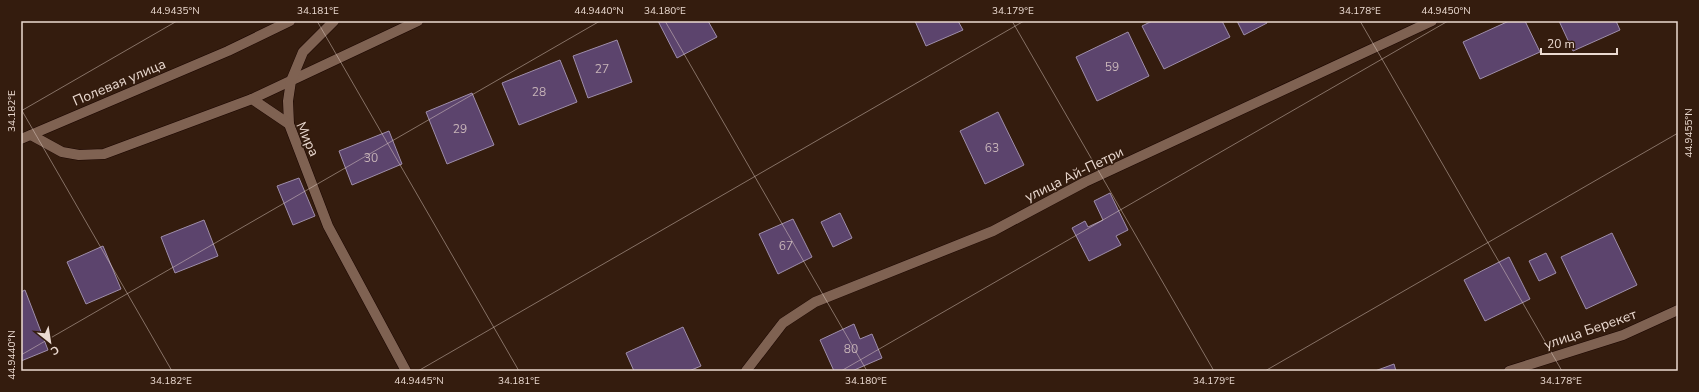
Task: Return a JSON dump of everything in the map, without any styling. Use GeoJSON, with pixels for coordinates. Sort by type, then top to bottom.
{"type":"FeatureCollection","features":[{"type":"Feature","properties":{"kind":"street","name":"Полевая улица"},"geometry":{"type":"LineString","coordinates":[[21,139],[228,51],[290,21]]}},
{"type":"Feature","properties":{"kind":"street"},"geometry":{"type":"LineString","coordinates":[[289,124],[288,101],[291,80],[303,52],[334,21]]}},
{"type":"Feature","properties":{"kind":"street"},"geometry":{"type":"LineString","coordinates":[[31,135],[62,152],[79,155],[104,154],[252,99],[418,21]]}},
{"type":"Feature","properties":{"kind":"street","name":"улица Ай-Петри"},"geometry":{"type":"LineString","coordinates":[[746,371],[783,323],[815,302],[993,231],[1085,182],[1432,21]]}},
{"type":"Feature","properties":{"kind":"street","name":"Мира"},"geometry":{"type":"LineString","coordinates":[[252,99],[289,124],[328,226],[406,371]]}},
{"type":"Feature","properties":{"kind":"street","name":"улица Берекет"},"geometry":{"type":"LineString","coordinates":[[1509,371],[1623,335],[1678,310]]}},
{"type":"Feature","properties":{"kind":"building"},"geometry":{"type":"Polygon","coordinates":[[[658,21],[708,21],[717,37],[677,58],[658,21]]]}},
{"type":"Feature","properties":{"kind":"building"},"geometry":{"type":"Polygon","coordinates":[[[915,21],[958,21],[963,30],[926,46],[915,21]]]}},
{"type":"Feature","properties":{"kind":"building"},"geometry":{"type":"Polygon","coordinates":[[[1152,21],[1222,21],[1230,37],[1164,69],[1142,26],[1152,21]]]}},
{"type":"Feature","properties":{"kind":"building"},"geometry":{"type":"Polygon","coordinates":[[[1237,21],[1266,21],[1267,23],[1244,35],[1237,21]]]}},
{"type":"Feature","properties":{"kind":"building"},"geometry":{"type":"Polygon","coordinates":[[[1509,21],[1525,21],[1540,52],[1480,79],[1463,42],[1509,21]]]}},
{"type":"Feature","properties":{"kind":"building"},"geometry":{"type":"Polygon","coordinates":[[[1559,21],[1616,21],[1620,30],[1573,51],[1559,21]]]}},
{"type":"Feature","properties":{"kind":"building"},"geometry":{"type":"Polygon","coordinates":[[[1128,32],[1149,76],[1097,101],[1076,57],[1128,32]]]}},
{"type":"Feature","properties":{"kind":"building"},"geometry":{"type":"Polygon","coordinates":[[[617,40],[632,82],[588,98],[573,56],[617,40]]]}},
{"type":"Feature","properties":{"kind":"building"},"geometry":{"type":"Polygon","coordinates":[[[560,60],[577,102],[519,125],[502,83],[560,60]]]}},
{"type":"Feature","properties":{"kind":"building"},"geometry":{"type":"Polygon","coordinates":[[[472,93],[494,145],[447,164],[426,112],[472,93]]]}},
{"type":"Feature","properties":{"kind":"building"},"geometry":{"type":"Polygon","coordinates":[[[998,112],[1024,165],[985,184],[960,131],[998,112]]]}},
{"type":"Feature","properties":{"kind":"building"},"geometry":{"type":"Polygon","coordinates":[[[389,131],[402,164],[352,185],[339,151],[389,131]]]}},
{"type":"Feature","properties":{"kind":"building"},"geometry":{"type":"Polygon","coordinates":[[[299,178],[315,216],[293,225],[277,186],[299,178]]]}},
{"type":"Feature","properties":{"kind":"building"},"geometry":{"type":"Polygon","coordinates":[[[1110,193],[1128,230],[1116,236],[1121,245],[1089,261],[1072,228],[1085,221],[1088,227],[1103,220],[1094,201],[1110,193]]]}},
{"type":"Feature","properties":{"kind":"building"},"geometry":{"type":"Polygon","coordinates":[[[840,213],[852,238],[833,247],[821,222],[840,213]]]}},
{"type":"Feature","properties":{"kind":"building"},"geometry":{"type":"Polygon","coordinates":[[[793,219],[812,257],[778,274],[759,234],[793,219]]]}},
{"type":"Feature","properties":{"kind":"building"},"geometry":{"type":"Polygon","coordinates":[[[204,220],[218,256],[175,273],[161,237],[204,220]]]}},
{"type":"Feature","properties":{"kind":"building"},"geometry":{"type":"Polygon","coordinates":[[[1612,233],[1637,285],[1586,309],[1561,257],[1612,233]]]}},
{"type":"Feature","properties":{"kind":"building"},"geometry":{"type":"Polygon","coordinates":[[[103,246],[121,289],[86,304],[67,262],[103,246]]]}},
{"type":"Feature","properties":{"kind":"building"},"geometry":{"type":"Polygon","coordinates":[[[1546,253],[1556,273],[1539,281],[1529,261],[1546,253]]]}},
{"type":"Feature","properties":{"kind":"building"},"geometry":{"type":"Polygon","coordinates":[[[1509,257],[1530,299],[1485,321],[1464,280],[1509,257]]]}},
{"type":"Feature","properties":{"kind":"building"},"geometry":{"type":"Polygon","coordinates":[[[25,290],[48,350],[21,361],[21,292],[25,290]]]}},
{"type":"Feature","properties":{"kind":"building"},"geometry":{"type":"Polygon","coordinates":[[[854,324],[860,339],[872,334],[882,358],[852,371],[834,371],[820,340],[854,324]]]}},
{"type":"Feature","properties":{"kind":"building"},"geometry":{"type":"Polygon","coordinates":[[[683,327],[701,366],[689,371],[634,371],[626,353],[683,327]]]}},
{"type":"Feature","properties":{"kind":"building"},"geometry":{"type":"Polygon","coordinates":[[[1394,364],[1396,371],[1375,371],[1394,364]]]}}]}
